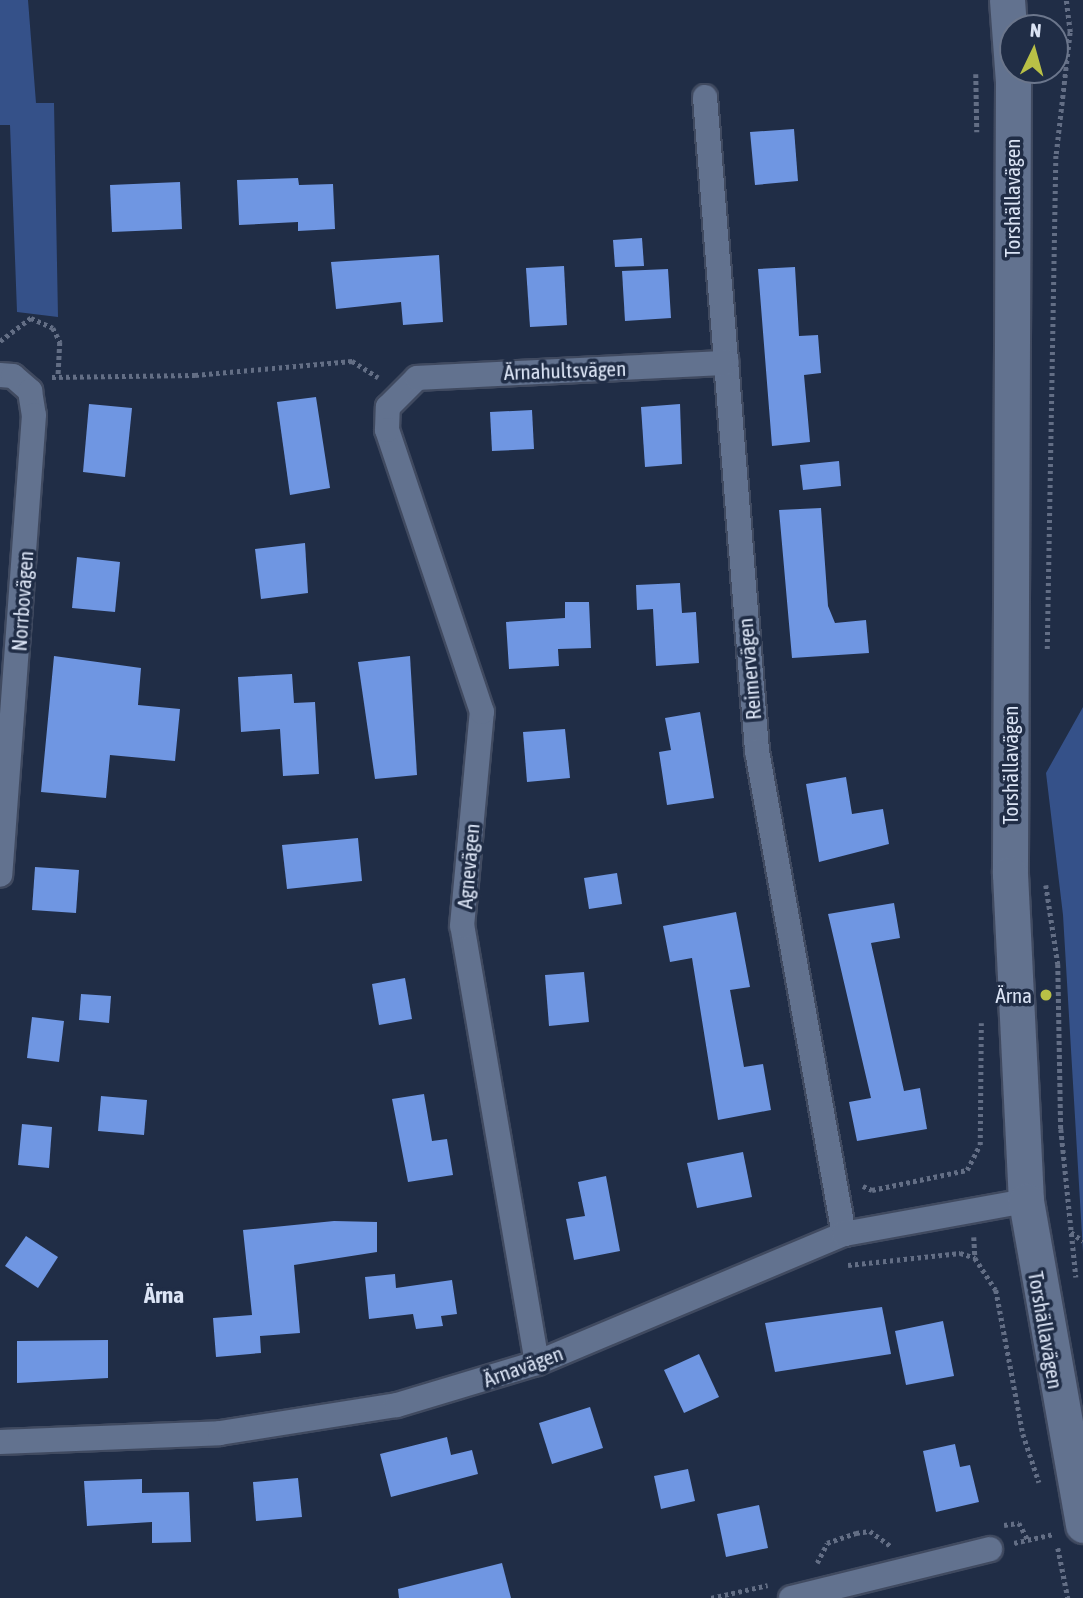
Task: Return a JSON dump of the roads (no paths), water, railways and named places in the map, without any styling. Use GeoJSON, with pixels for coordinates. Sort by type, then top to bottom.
{"type":"FeatureCollection","features":[{"type":"Feature","properties":{"kind":"main road","name":"Torshällavägen"},"geometry":{"type":"LineString","coordinates":[[1007,0],[1013,82],[1010,874],[1026,1201],[1063,1527]]}},
{"type":"Feature","properties":{"kind":"street","name":"Reimervägen"},"geometry":{"type":"LineString","coordinates":[[705,97],[757,751],[844,1234]]}},
{"type":"Feature","properties":{"kind":"street","name":"Ärnahultsvägen"},"geometry":{"type":"LineString","coordinates":[[402,387],[434,376],[727,363]]}},
{"type":"Feature","properties":{"kind":"street","name":"Norrbovägen"},"geometry":{"type":"LineString","coordinates":[[0,875],[34,415],[30,391],[6,375]]}},
{"type":"Feature","properties":{"kind":"street","name":"Agnevägen"},"geometry":{"type":"LineString","coordinates":[[402,387],[388,407],[387,430],[482,712],[462,926],[537,1363]]}},
{"type":"Feature","properties":{"kind":"street","name":"Ärnavägen"},"geometry":{"type":"LineString","coordinates":[[0,1442],[264,1429],[397,1405],[537,1363],[844,1234],[972,1214],[1026,1201]]}},
{"type":"Feature","properties":{"kind":"street"},"geometry":{"type":"LineString","coordinates":[[791,1598],[990,1549]]}},
{"type":"Feature","properties":{"kind":"place","name":"Ärna"},"geometry":{"type":"Point","coordinates":[1046,995]}},
{"type":"Feature","properties":{"kind":"district","name":"Ärna"},"geometry":{"type":"Point","coordinates":[164,1295]}}]}
